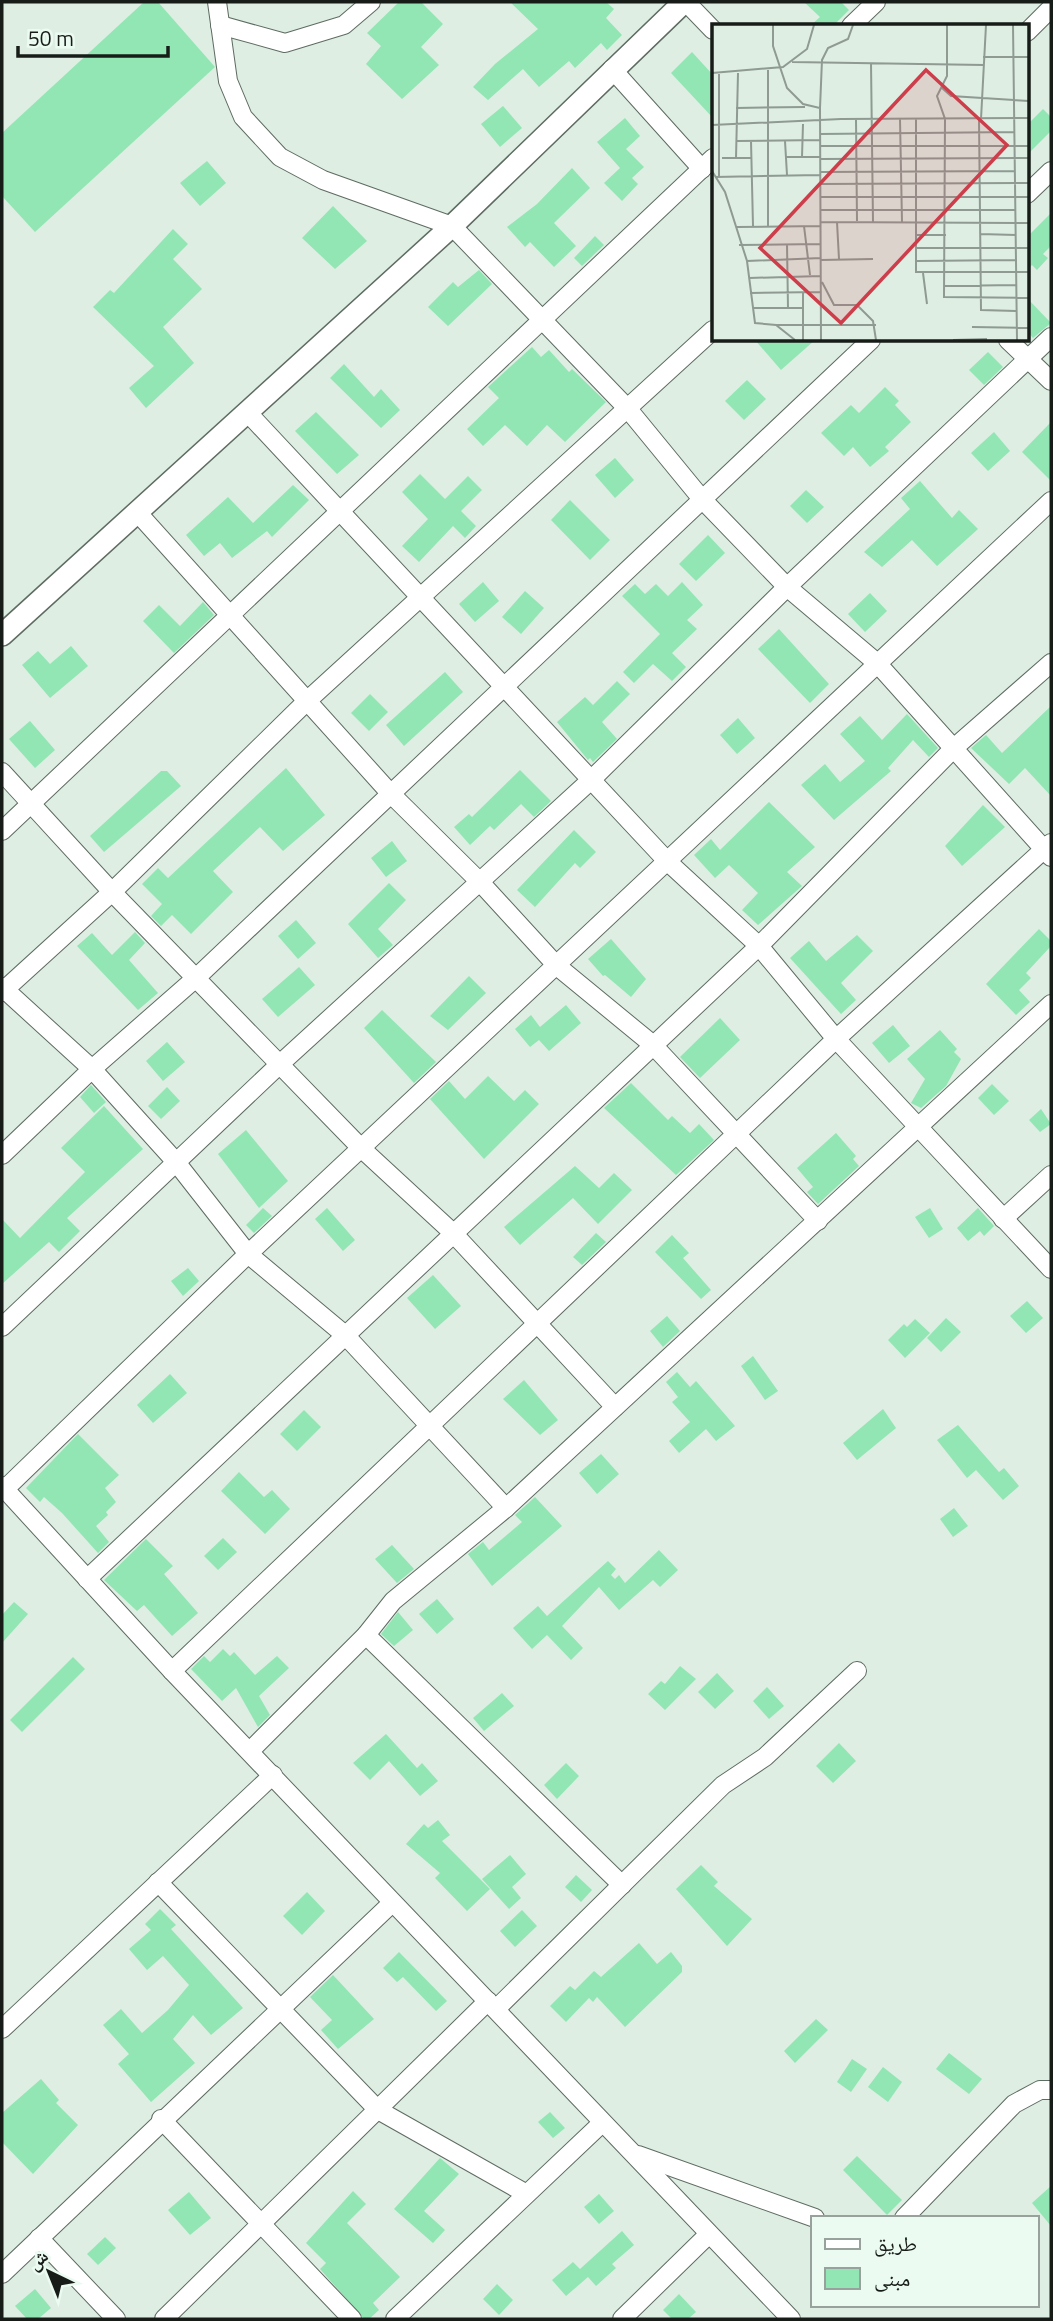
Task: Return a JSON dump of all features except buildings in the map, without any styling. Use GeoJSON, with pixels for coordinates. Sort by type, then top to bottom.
{"type":"FeatureCollection","features":[{"type":"Feature","properties":{"kind":"street"},"geometry":{"type":"LineString","coordinates":[[172,1671],[836,1039],[1049,850],[877,663],[787,587],[701,498],[628,409],[452,226],[323,180],[280,158],[243,117],[228,81],[217,2]]}},
{"type":"Feature","properties":{"kind":"street"},"geometry":{"type":"LineString","coordinates":[[220,25],[285,43],[344,25],[371,2]]}},
{"type":"Feature","properties":{"kind":"street"},"geometry":{"type":"LineString","coordinates":[[2,635],[452,226],[612,69],[685,2],[712,29]]}},
{"type":"Feature","properties":{"kind":"street"},"geometry":{"type":"LineString","coordinates":[[853,24],[876,2]]}},
{"type":"Feature","properties":{"kind":"street"},"geometry":{"type":"LineString","coordinates":[[1028,31],[1051,8]]}},
{"type":"Feature","properties":{"kind":"street"},"geometry":{"type":"LineString","coordinates":[[2,831],[708,163],[612,69]]}},
{"type":"Feature","properties":{"kind":"street"},"geometry":{"type":"LineString","coordinates":[[1028,193],[1051,171]]}},
{"type":"Feature","properties":{"kind":"street"},"geometry":{"type":"LineString","coordinates":[[506,1508],[345,1335],[248,1254],[176,1162],[92,1069],[3,990],[112,891],[308,700],[712,331]]}},
{"type":"Feature","properties":{"kind":"street"},"geometry":{"type":"LineString","coordinates":[[2,1327],[281,1063],[591,780],[787,587],[1051,337]]}},
{"type":"Feature","properties":{"kind":"street"},"geometry":{"type":"LineString","coordinates":[[2,1155],[92,1069],[197,977],[870,341]]}},
{"type":"Feature","properties":{"kind":"street"},"geometry":{"type":"LineString","coordinates":[[1009,341],[1051,381]]}},
{"type":"Feature","properties":{"kind":"street"},"geometry":{"type":"LineString","coordinates":[[248,412],[668,862],[759,946],[836,1039],[1051,1269]]}},
{"type":"Feature","properties":{"kind":"street"},"geometry":{"type":"LineString","coordinates":[[791,2319],[172,1671],[3,1488],[248,1254],[1051,502]]}},
{"type":"Feature","properties":{"kind":"street"},"geometry":{"type":"LineString","coordinates":[[137,512],[390,793],[480,882],[557,966],[652,1044],[818,1221]]}},
{"type":"Feature","properties":{"kind":"street"},"geometry":{"type":"LineString","coordinates":[[87,1579],[759,946],[955,747],[1051,663]]}},
{"type":"Feature","properties":{"kind":"street"},"geometry":{"type":"LineString","coordinates":[[2,772],[112,891],[361,1148],[453,1232],[615,1407]]}},
{"type":"Feature","properties":{"kind":"street"},"geometry":{"type":"LineString","coordinates":[[250,1751],[366,1635],[393,1601],[506,1508],[919,1129],[1051,1004]]}},
{"type":"Feature","properties":{"kind":"street"},"geometry":{"type":"LineString","coordinates":[[1003,1219],[1051,1175]]}},
{"type":"Feature","properties":{"kind":"street"},"geometry":{"type":"LineString","coordinates":[[366,1635],[622,1885]]}},
{"type":"Feature","properties":{"kind":"street"},"geometry":{"type":"LineString","coordinates":[[164,2319],[378,2109],[622,1885],[723,1785],[765,1757],[857,1671]]}},
{"type":"Feature","properties":{"kind":"street"},"geometry":{"type":"LineString","coordinates":[[2,2029],[273,1775]]}},
{"type":"Feature","properties":{"kind":"street"},"geometry":{"type":"LineString","coordinates":[[158,1882],[378,2109],[525,2193]]}},
{"type":"Feature","properties":{"kind":"street"},"geometry":{"type":"LineString","coordinates":[[2,2274],[392,1903]]}},
{"type":"Feature","properties":{"kind":"street"},"geometry":{"type":"LineString","coordinates":[[906,2216],[1014,2104],[1040,2090],[1051,2090]]}},
{"type":"Feature","properties":{"kind":"street"},"geometry":{"type":"LineString","coordinates":[[162,2119],[352,2319]]}},
{"type":"Feature","properties":{"kind":"street"},"geometry":{"type":"LineString","coordinates":[[395,2319],[525,2193],[602,2123]]}},
{"type":"Feature","properties":{"kind":"street"},"geometry":{"type":"LineString","coordinates":[[631,2152],[811,2217]]}},
{"type":"Feature","properties":{"kind":"street"},"geometry":{"type":"LineString","coordinates":[[622,2319],[709,2234]]}},
{"type":"Feature","properties":{"kind":"street"},"geometry":{"type":"LineString","coordinates":[[39,2238],[116,2319]]}}]}
